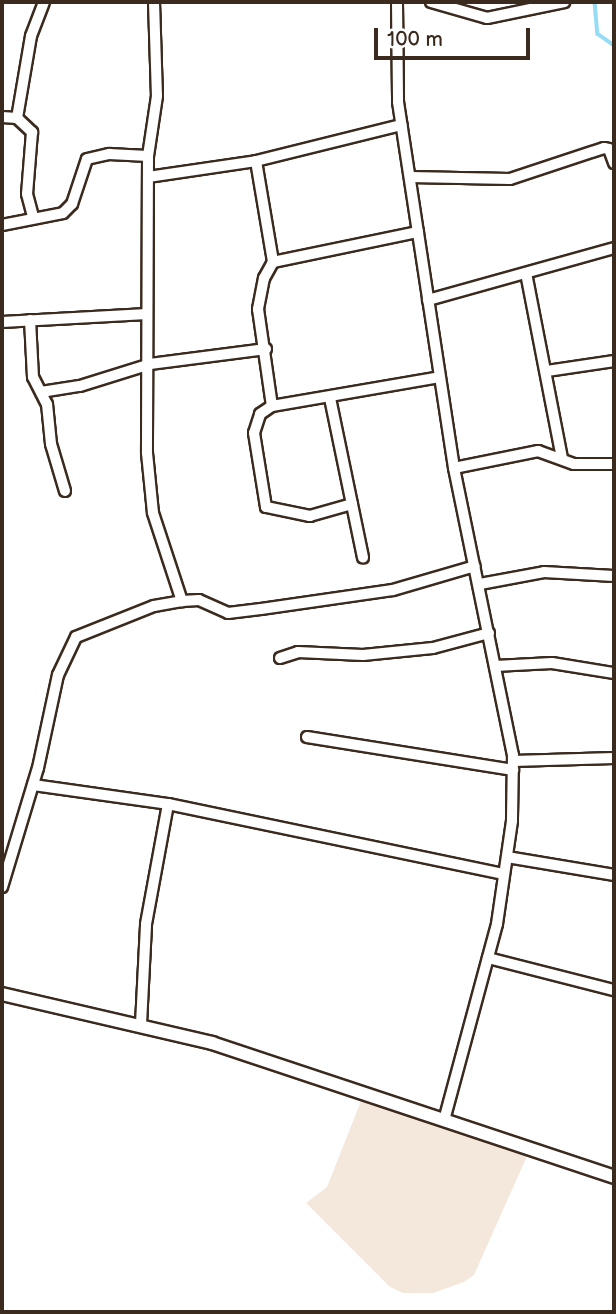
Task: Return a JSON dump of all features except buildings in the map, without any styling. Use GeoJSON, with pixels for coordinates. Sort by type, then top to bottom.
{"type":"FeatureCollection","features":[{"type":"Feature","properties":{"kind":"street"},"geometry":{"type":"LineString","coordinates":[[17,118],[31,36],[44,2]]}},
{"type":"Feature","properties":{"kind":"street"},"geometry":{"type":"LineString","coordinates":[[155,2],[157,96],[148,156],[147,314],[150,364],[147,453],[153,513],[182,601]]}},
{"type":"Feature","properties":{"kind":"street"},"geometry":{"type":"LineString","coordinates":[[397,2],[395,77],[428,300],[454,468],[480,584],[513,766],[507,857],[488,958],[444,1120]]}},
{"type":"Feature","properties":{"kind":"street"},"geometry":{"type":"LineString","coordinates":[[431,2],[487,18],[564,2]]}},
{"type":"Feature","properties":{"kind":"street"},"geometry":{"type":"LineString","coordinates":[[2,117],[17,118],[26,123],[34,144],[27,194],[33,218]]}},
{"type":"Feature","properties":{"kind":"street"},"geometry":{"type":"LineString","coordinates":[[148,177],[256,161],[402,125]]}},
{"type":"Feature","properties":{"kind":"street"},"geometry":{"type":"LineString","coordinates":[[410,177],[510,179],[604,148],[609,149],[614,163]]}},
{"type":"Feature","properties":{"kind":"street"},"geometry":{"type":"LineString","coordinates":[[2,225],[63,213],[72,204],[87,159],[148,156]]}},
{"type":"Feature","properties":{"kind":"street"},"geometry":{"type":"LineString","coordinates":[[256,161],[273,262],[258,309],[266,349],[272,406]]}},
{"type":"Feature","properties":{"kind":"street"},"geometry":{"type":"LineString","coordinates":[[273,262],[418,232]]}},
{"type":"Feature","properties":{"kind":"street"},"geometry":{"type":"LineString","coordinates":[[428,300],[614,248]]}},
{"type":"Feature","properties":{"kind":"street"},"geometry":{"type":"LineString","coordinates":[[526,273],[562,458]]}},
{"type":"Feature","properties":{"kind":"street"},"geometry":{"type":"LineString","coordinates":[[2,322],[114,319],[147,314]]}},
{"type":"Feature","properties":{"kind":"street"},"geometry":{"type":"LineString","coordinates":[[30,320],[28,345],[65,491]]}},
{"type":"Feature","properties":{"kind":"street"},"geometry":{"type":"LineString","coordinates":[[40,392],[80,386],[150,364],[266,349]]}},
{"type":"Feature","properties":{"kind":"street"},"geometry":{"type":"LineString","coordinates":[[547,371],[614,361]]}},
{"type":"Feature","properties":{"kind":"street"},"geometry":{"type":"LineString","coordinates":[[352,504],[310,516],[266,508],[254,424],[272,406],[440,377]]}},
{"type":"Feature","properties":{"kind":"street"},"geometry":{"type":"LineString","coordinates":[[330,398],[363,558]]}},
{"type":"Feature","properties":{"kind":"street"},"geometry":{"type":"LineString","coordinates":[[454,468],[538,450],[590,466],[614,464]]}},
{"type":"Feature","properties":{"kind":"street"},"geometry":{"type":"LineString","coordinates":[[2,887],[33,785],[67,648],[76,637],[154,606],[182,601],[199,600],[228,613],[393,590],[475,566]]}},
{"type":"Feature","properties":{"kind":"street"},"geometry":{"type":"LineString","coordinates":[[480,584],[544,572],[614,576]]}},
{"type":"Feature","properties":{"kind":"street"},"geometry":{"type":"LineString","coordinates":[[280,658],[311,651],[363,655],[433,648],[489,633]]}},
{"type":"Feature","properties":{"kind":"street"},"geometry":{"type":"LineString","coordinates":[[495,666],[538,662],[614,673]]}},
{"type":"Feature","properties":{"kind":"street"},"geometry":{"type":"LineString","coordinates":[[306,737],[513,766],[614,758]]}},
{"type":"Feature","properties":{"kind":"street"},"geometry":{"type":"LineString","coordinates":[[33,785],[167,804],[503,874]]}},
{"type":"Feature","properties":{"kind":"street"},"geometry":{"type":"LineString","coordinates":[[141,1024],[146,924],[167,804]]}},
{"type":"Feature","properties":{"kind":"street"},"geometry":{"type":"LineString","coordinates":[[507,857],[614,875]]}},
{"type":"Feature","properties":{"kind":"street"},"geometry":{"type":"LineString","coordinates":[[488,958],[614,990]]}},
{"type":"Feature","properties":{"kind":"street"},"geometry":{"type":"LineString","coordinates":[[2,994],[141,1024],[614,1177]]}},
{"type":"Feature","properties":{"kind":"shaded area"},"geometry":{"type":"Polygon","coordinates":[[[361,1101],[528,1154],[474,1275],[464,1282],[433,1293],[403,1293],[390,1287],[306,1203],[327,1187],[361,1101]]]}},
{"type":"Feature","properties":{"kind":"waterway"},"geometry":{"type":"LineString","coordinates":[[595,2],[598,34],[614,45]]}}]}
